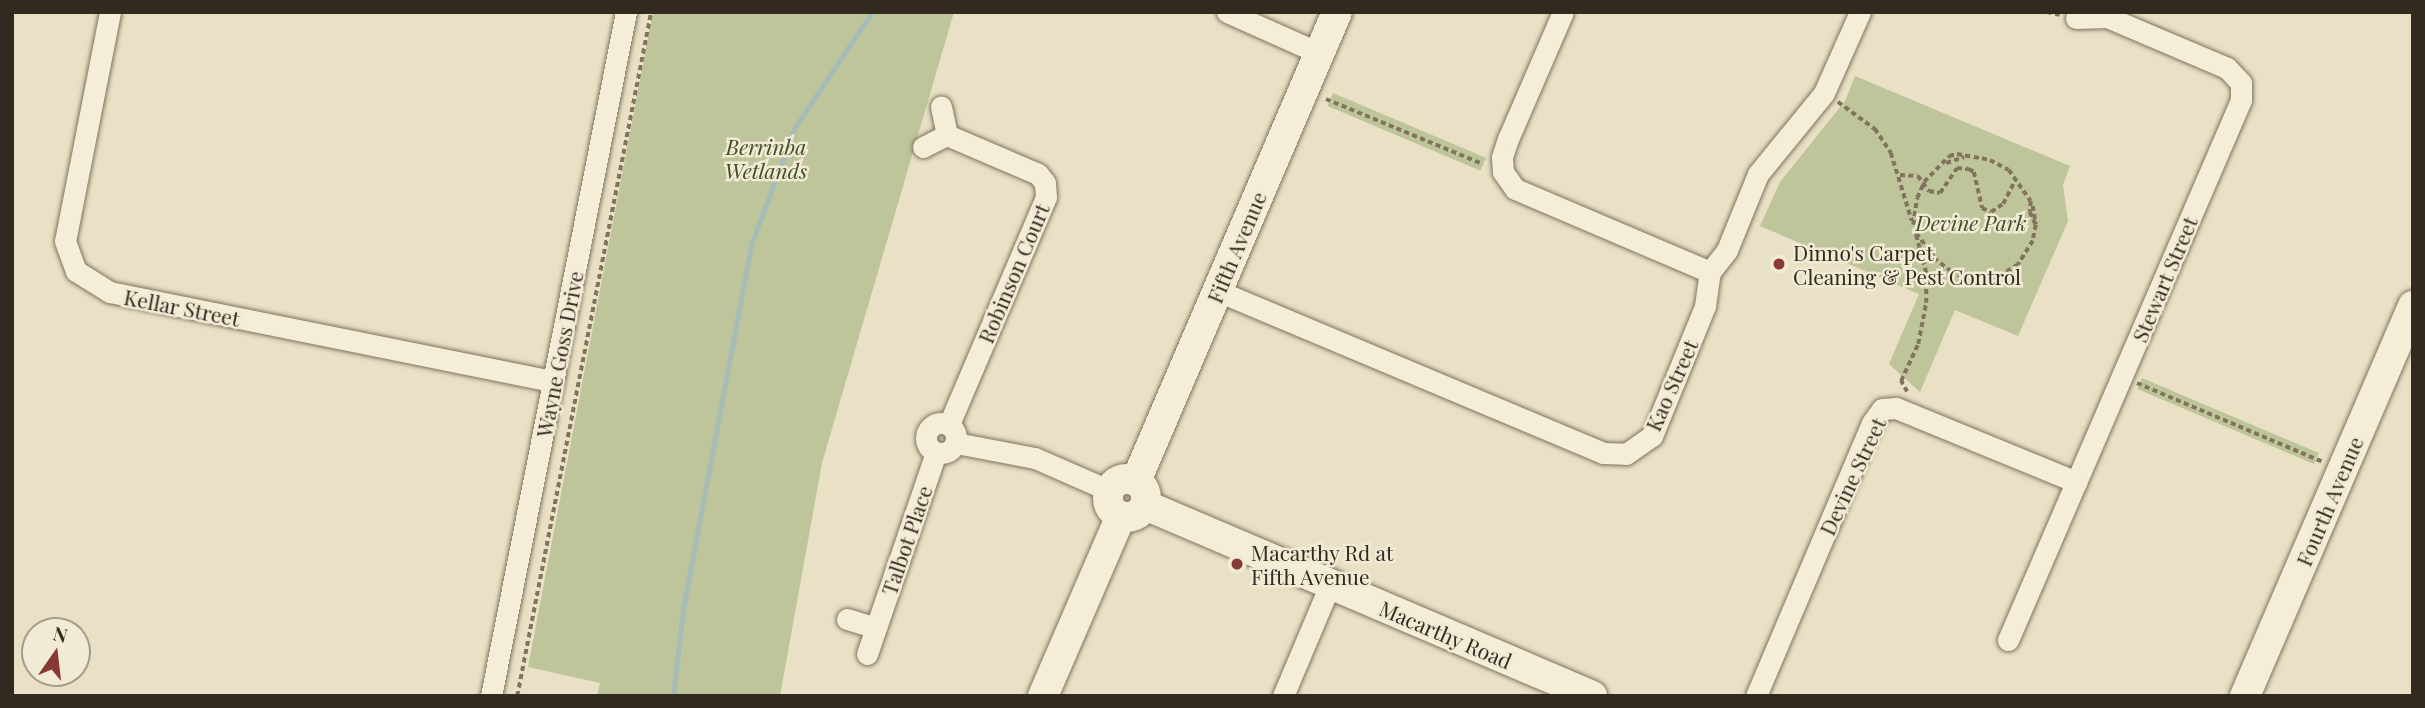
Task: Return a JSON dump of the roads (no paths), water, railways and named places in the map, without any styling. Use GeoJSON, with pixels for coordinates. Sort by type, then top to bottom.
{"type":"FeatureCollection","features":[{"type":"Feature","properties":{"kind":"street","name":"Kellar Street"},"geometry":{"type":"LineString","coordinates":[[110,12],[65,241],[76,271],[110,292],[554,381]]}},
{"type":"Feature","properties":{"kind":"street","name":"Wayne Goss Drive"},"geometry":{"type":"LineString","coordinates":[[491,696],[626,12]]}},
{"type":"Feature","properties":{"kind":"street"},"geometry":{"type":"LineString","coordinates":[[1227,12],[1319,52]]}},
{"type":"Feature","properties":{"kind":"street","name":"Fifth Avenue"},"geometry":{"type":"LineString","coordinates":[[1043,696],[1337,12]]}},
{"type":"Feature","properties":{"kind":"street"},"geometry":{"type":"LineString","coordinates":[[1563,12],[1508,139],[1502,158],[1503,172],[1515,189],[1710,272],[1727,250],[1758,174],[1824,93],[1860,12]]}},
{"type":"Feature","properties":{"kind":"street","name":"Stewart Street"},"geometry":{"type":"LineString","coordinates":[[2008,640],[2241,100],[2241,83],[2227,68],[2107,17],[2076,18]]}},
{"type":"Feature","properties":{"kind":"street"},"geometry":{"type":"LineString","coordinates":[[923,147],[947,135],[941,107]]}},
{"type":"Feature","properties":{"kind":"street","name":"Robinson Court"},"geometry":{"type":"LineString","coordinates":[[947,135],[1038,174],[1045,183],[1046,197],[952,434]]}},
{"type":"Feature","properties":{"kind":"street","name":"Kao Street"},"geometry":{"type":"LineString","coordinates":[[1218,291],[1602,453],[1626,454],[1652,436],[1704,306],[1710,272]]}},
{"type":"Feature","properties":{"kind":"street","name":"Fourth Avenue"},"geometry":{"type":"LineString","coordinates":[[2245,696],[2413,306]]}},
{"type":"Feature","properties":{"kind":"street","name":"Devine Street"},"geometry":{"type":"LineString","coordinates":[[1756,696],[1872,423],[1882,409],[1899,409],[2076,482]]}},
{"type":"Feature","properties":{"kind":"street","name":"Talbot Place"},"geometry":{"type":"LineString","coordinates":[[867,654],[936,453],[927,444],[927,432],[936,423],[952,434]]}},
{"type":"Feature","properties":{"kind":"street"},"geometry":{"type":"LineString","coordinates":[[952,434],[1035,458],[1128,498]]}},
{"type":"Feature","properties":{"kind":"street","name":"Macarthy Road"},"geometry":{"type":"LineString","coordinates":[[1128,498],[1592,696]]}},
{"type":"Feature","properties":{"kind":"street"},"geometry":{"type":"LineString","coordinates":[[1283,696],[1330,585]]}},
{"type":"Feature","properties":{"kind":"street"},"geometry":{"type":"LineString","coordinates":[[847,619],[876,628]]}},
{"type":"Feature","properties":{"kind":"waterway"},"geometry":{"type":"LineString","coordinates":[[673,696],[683,609],[751,245],[795,127],[872,12]]}},
{"type":"Feature","properties":{"kind":"place","name":"Dinno's Carpet Cleaning & Pest Control"},"geometry":{"type":"Point","coordinates":[1779,264]}},
{"type":"Feature","properties":{"kind":"place","name":"Macarthy Rd at Fifth Avenue"},"geometry":{"type":"Point","coordinates":[1237,564]}},
{"type":"Feature","properties":{"kind":"park label","name":"Berrinba Wetlands"},"geometry":{"type":"Point","coordinates":[766,158]}},
{"type":"Feature","properties":{"kind":"park label","name":"Devine Park"},"geometry":{"type":"Point","coordinates":[1971,222]}}]}
